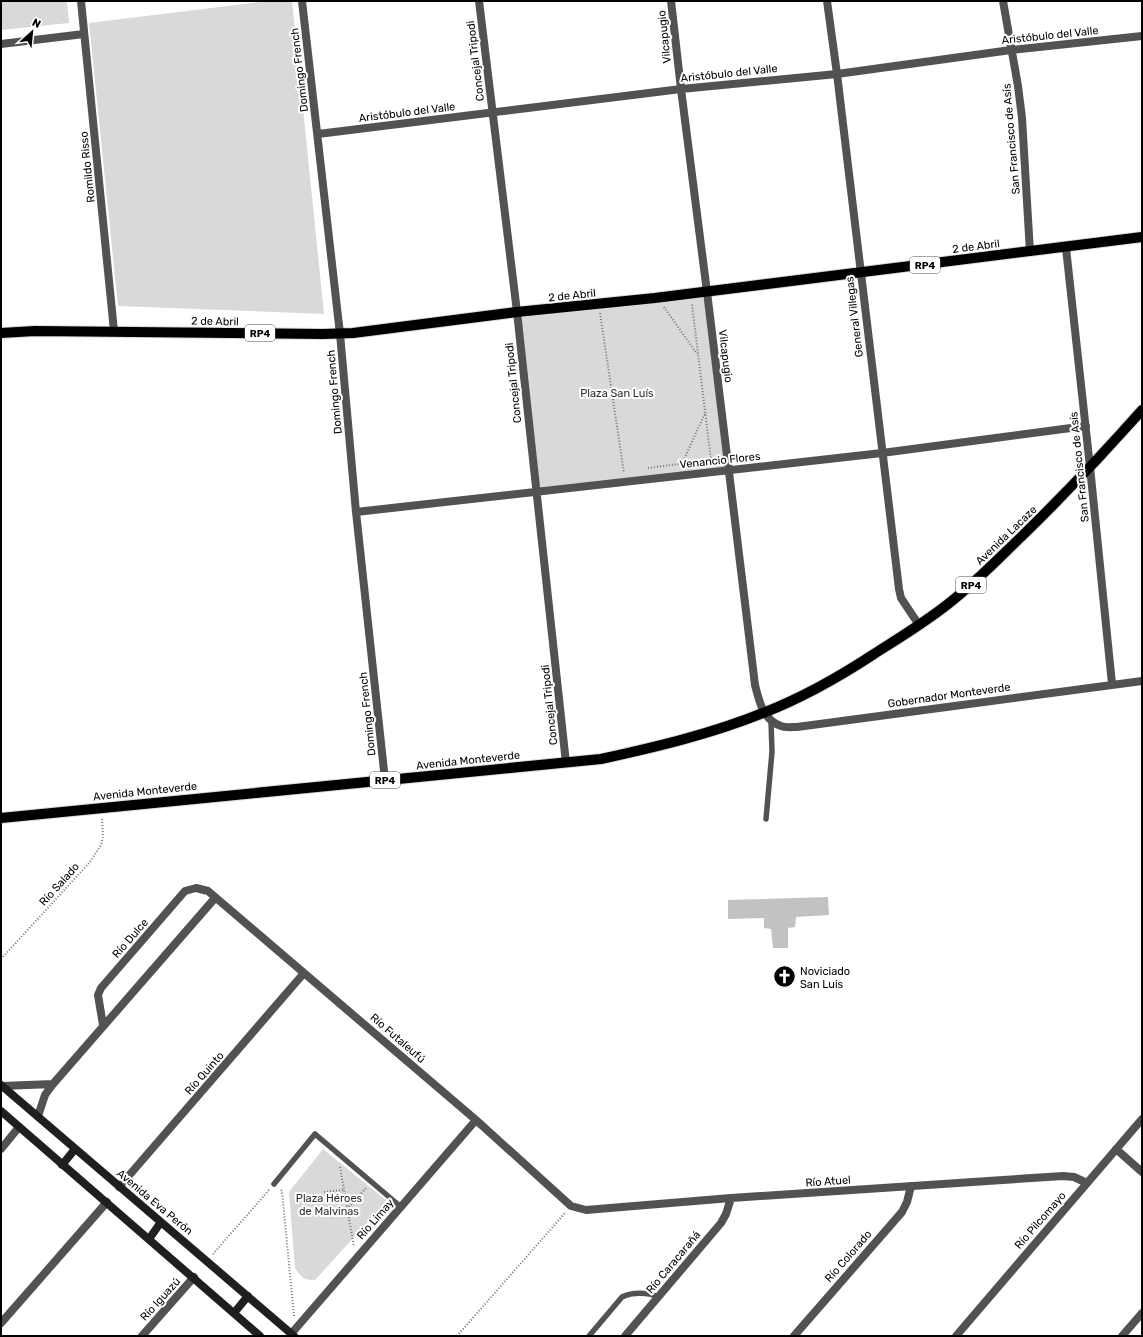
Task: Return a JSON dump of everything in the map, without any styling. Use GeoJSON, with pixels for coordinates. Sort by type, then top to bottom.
{"type":"FeatureCollection","features":[{"type":"Feature","properties":{"kind":"main road","name":"2 de Abril"},"geometry":{"type":"LineString","coordinates":[[1,332],[114,331],[340,334],[517,312],[707,292],[1066,248],[1142,237]]}},
{"type":"Feature","properties":{"kind":"main road","name":"Avenida Lacaze"},"geometry":{"type":"LineString","coordinates":[[764,713],[833,680],[919,625],[948,604],[983,574],[1090,467],[1142,410]]}},
{"type":"Feature","properties":{"kind":"main road","name":"Avenida Monteverde"},"geometry":{"type":"LineString","coordinates":[[1,818],[601,759],[710,732],[764,713]]}},
{"type":"Feature","properties":{"kind":"main road","name":"Avenida Eva Perón"},"geometry":{"type":"LineString","coordinates":[[2,1085],[207,1262],[294,1333]]}},
{"type":"Feature","properties":{"kind":"main road"},"geometry":{"type":"LineString","coordinates":[[1,1111],[194,1277],[260,1336]]}},
{"type":"Feature","properties":{"kind":"main road"},"geometry":{"type":"LineString","coordinates":[[62,1165],[75,1149]]}},
{"type":"Feature","properties":{"kind":"main road"},"geometry":{"type":"LineString","coordinates":[[149,1238],[161,1222]]}},
{"type":"Feature","properties":{"kind":"main road"},"geometry":{"type":"LineString","coordinates":[[234,1313],[248,1296]]}},
{"type":"Feature","properties":{"kind":"street","name":"Romildo Risso"},"geometry":{"type":"LineString","coordinates":[[81,1],[114,331]]}},
{"type":"Feature","properties":{"kind":"street","name":"Domingo French"},"geometry":{"type":"LineString","coordinates":[[302,1],[340,334],[356,512],[385,780]]}},
{"type":"Feature","properties":{"kind":"street","name":"Concejal Tripodi"},"geometry":{"type":"LineString","coordinates":[[479,1],[517,312],[566,762]]}},
{"type":"Feature","properties":{"kind":"street","name":"Vilcapugio"},"geometry":{"type":"LineString","coordinates":[[671,1],[755,685],[764,713]]}},
{"type":"Feature","properties":{"kind":"street","name":"General Villegas"},"geometry":{"type":"LineString","coordinates":[[827,1],[899,590],[901,598],[919,625]]}},
{"type":"Feature","properties":{"kind":"street","name":"San Francisco de Asís"},"geometry":{"type":"LineString","coordinates":[[1002,1],[1022,118],[1030,252]]}},
{"type":"Feature","properties":{"kind":"street"},"geometry":{"type":"LineString","coordinates":[[1,44],[84,34]]}},
{"type":"Feature","properties":{"kind":"street","name":"Aristóbulo del Valle"},"geometry":{"type":"LineString","coordinates":[[318,134],[681,89],[837,74],[1011,50],[1142,36]]}},
{"type":"Feature","properties":{"kind":"street","name":"San Francisco de Asís"},"geometry":{"type":"LineString","coordinates":[[1066,248],[1086,426],[1112,684]]}},
{"type":"Feature","properties":{"kind":"street","name":"Venancio Flores"},"geometry":{"type":"LineString","coordinates":[[356,512],[882,453],[1086,426]]}},
{"type":"Feature","properties":{"kind":"street","name":"Gobernador Monteverde"},"geometry":{"type":"LineString","coordinates":[[771,721],[782,727],[797,727],[1142,681]]}},
{"type":"Feature","properties":{"kind":"street"},"geometry":{"type":"LineString","coordinates":[[764,713],[771,721]]}},
{"type":"Feature","properties":{"kind":"street","name":"Río Dulce"},"geometry":{"type":"LineString","coordinates":[[103,1025],[98,995],[101,988],[185,890],[196,888],[208,891]]}},
{"type":"Feature","properties":{"kind":"street","name":"Río Futaleufú"},"geometry":{"type":"LineString","coordinates":[[208,891],[476,1120],[571,1206]]}},
{"type":"Feature","properties":{"kind":"street"},"geometry":{"type":"LineString","coordinates":[[38,1116],[45,1095],[53,1084],[215,898]]}},
{"type":"Feature","properties":{"kind":"street","name":"Río Quinto"},"geometry":{"type":"LineString","coordinates":[[119,1186],[304,973]]}},
{"type":"Feature","properties":{"kind":"street"},"geometry":{"type":"LineString","coordinates":[[2,1085],[19,1086],[53,1084]]}},
{"type":"Feature","properties":{"kind":"street","name":"Río Pilcomayo"},"geometry":{"type":"LineString","coordinates":[[956,1336],[1142,1119]]}},
{"type":"Feature","properties":{"kind":"street","name":"Río Limay"},"geometry":{"type":"LineString","coordinates":[[294,1333],[356,1258],[476,1120]]}},
{"type":"Feature","properties":{"kind":"street"},"geometry":{"type":"LineString","coordinates":[[1,1149],[20,1127]]}},
{"type":"Feature","properties":{"kind":"street"},"geometry":{"type":"LineString","coordinates":[[1116,1149],[1142,1172]]}},
{"type":"Feature","properties":{"kind":"street","name":"Río Atuel"},"geometry":{"type":"LineString","coordinates":[[571,1206],[586,1210],[731,1198],[1063,1176],[1074,1177],[1087,1183]]}},
{"type":"Feature","properties":{"kind":"street","name":"Río Colorado"},"geometry":{"type":"LineString","coordinates":[[794,1336],[902,1212],[907,1202],[911,1186]]}},
{"type":"Feature","properties":{"kind":"street","name":"Río Caracarañá"},"geometry":{"type":"LineString","coordinates":[[625,1336],[721,1223],[726,1214],[731,1198]]}},
{"type":"Feature","properties":{"kind":"street"},"geometry":{"type":"LineString","coordinates":[[1,1324],[107,1202]]}},
{"type":"Feature","properties":{"kind":"street","name":"Río Iguazú"},"geometry":{"type":"LineString","coordinates":[[142,1336],[194,1277]]}},
{"type":"Feature","properties":{"kind":"street"},"geometry":{"type":"LineString","coordinates":[[1122,1336],[1142,1313]]}},
{"type":"Feature","properties":{"kind":"lane"},"geometry":{"type":"LineString","coordinates":[[766,819],[772,752],[771,721]]}},
{"type":"Feature","properties":{"kind":"lane"},"geometry":{"type":"LineString","coordinates":[[274,1184],[316,1134],[401,1207]]}},
{"type":"Feature","properties":{"kind":"lane"},"geometry":{"type":"LineString","coordinates":[[589,1336],[622,1297],[626,1295],[648,1293],[658,1297]]}},
{"type":"Feature","properties":{"kind":"path"},"geometry":{"type":"LineString","coordinates":[[646,468],[711,460],[691,301]]}},
{"type":"Feature","properties":{"kind":"path"},"geometry":{"type":"LineString","coordinates":[[669,303],[662,304],[698,354]]}},
{"type":"Feature","properties":{"kind":"path"},"geometry":{"type":"LineString","coordinates":[[598,304],[625,482]]}},
{"type":"Feature","properties":{"kind":"path"},"geometry":{"type":"LineString","coordinates":[[682,464],[705,412]]}},
{"type":"Feature","properties":{"kind":"path"},"geometry":{"type":"LineString","coordinates":[[623,471],[631,470]]}},
{"type":"Feature","properties":{"kind":"path","name":"Río Salado"},"geometry":{"type":"LineString","coordinates":[[1,959],[90,862],[101,845],[102,808]]}},
{"type":"Feature","properties":{"kind":"path"},"geometry":{"type":"LineString","coordinates":[[338,1154],[343,1190],[356,1258]]}},
{"type":"Feature","properties":{"kind":"path"},"geometry":{"type":"LineString","coordinates":[[347,1209],[371,1181]]}},
{"type":"Feature","properties":{"kind":"path"},"geometry":{"type":"LineString","coordinates":[[207,1262],[274,1184],[282,1191],[294,1333]]}},
{"type":"Feature","properties":{"kind":"path"},"geometry":{"type":"LineString","coordinates":[[324,1192],[343,1190]]}},
{"type":"Feature","properties":{"kind":"path"},"geometry":{"type":"LineString","coordinates":[[457,1336],[571,1206]]}},
{"type":"Feature","properties":{"kind":"green space"},"geometry":{"type":"Polygon","coordinates":[[[1,1],[67,1],[69,23],[1,30],[1,1]]]}},
{"type":"Feature","properties":{"kind":"green space"},"geometry":{"type":"Polygon","coordinates":[[[268,1],[292,1],[324,314],[118,306],[89,23],[268,1]]]}},
{"type":"Feature","properties":{"kind":"green space","name":"Plaza San Luís"},"geometry":{"type":"Polygon","coordinates":[[[707,292],[729,470],[536,492],[517,312],[707,292]]]}},
{"type":"Feature","properties":{"kind":"green space","name":"Plaza Héroes de Malvinas"},"geometry":{"type":"Polygon","coordinates":[[[323,1149],[387,1201],[315,1280],[311,1280],[303,1278],[295,1268],[289,1192],[323,1149]]]}},
{"type":"Feature","properties":{"kind":"building"},"geometry":{"type":"Polygon","coordinates":[[[828,897],[829,915],[796,917],[795,927],[788,928],[788,948],[773,948],[771,929],[764,928],[764,918],[728,919],[728,900],[828,897]]]}},
{"type":"Feature","properties":{"kind":"place","name":"Noviciado San Luis"},"geometry":{"type":"Point","coordinates":[784,977]}}]}
